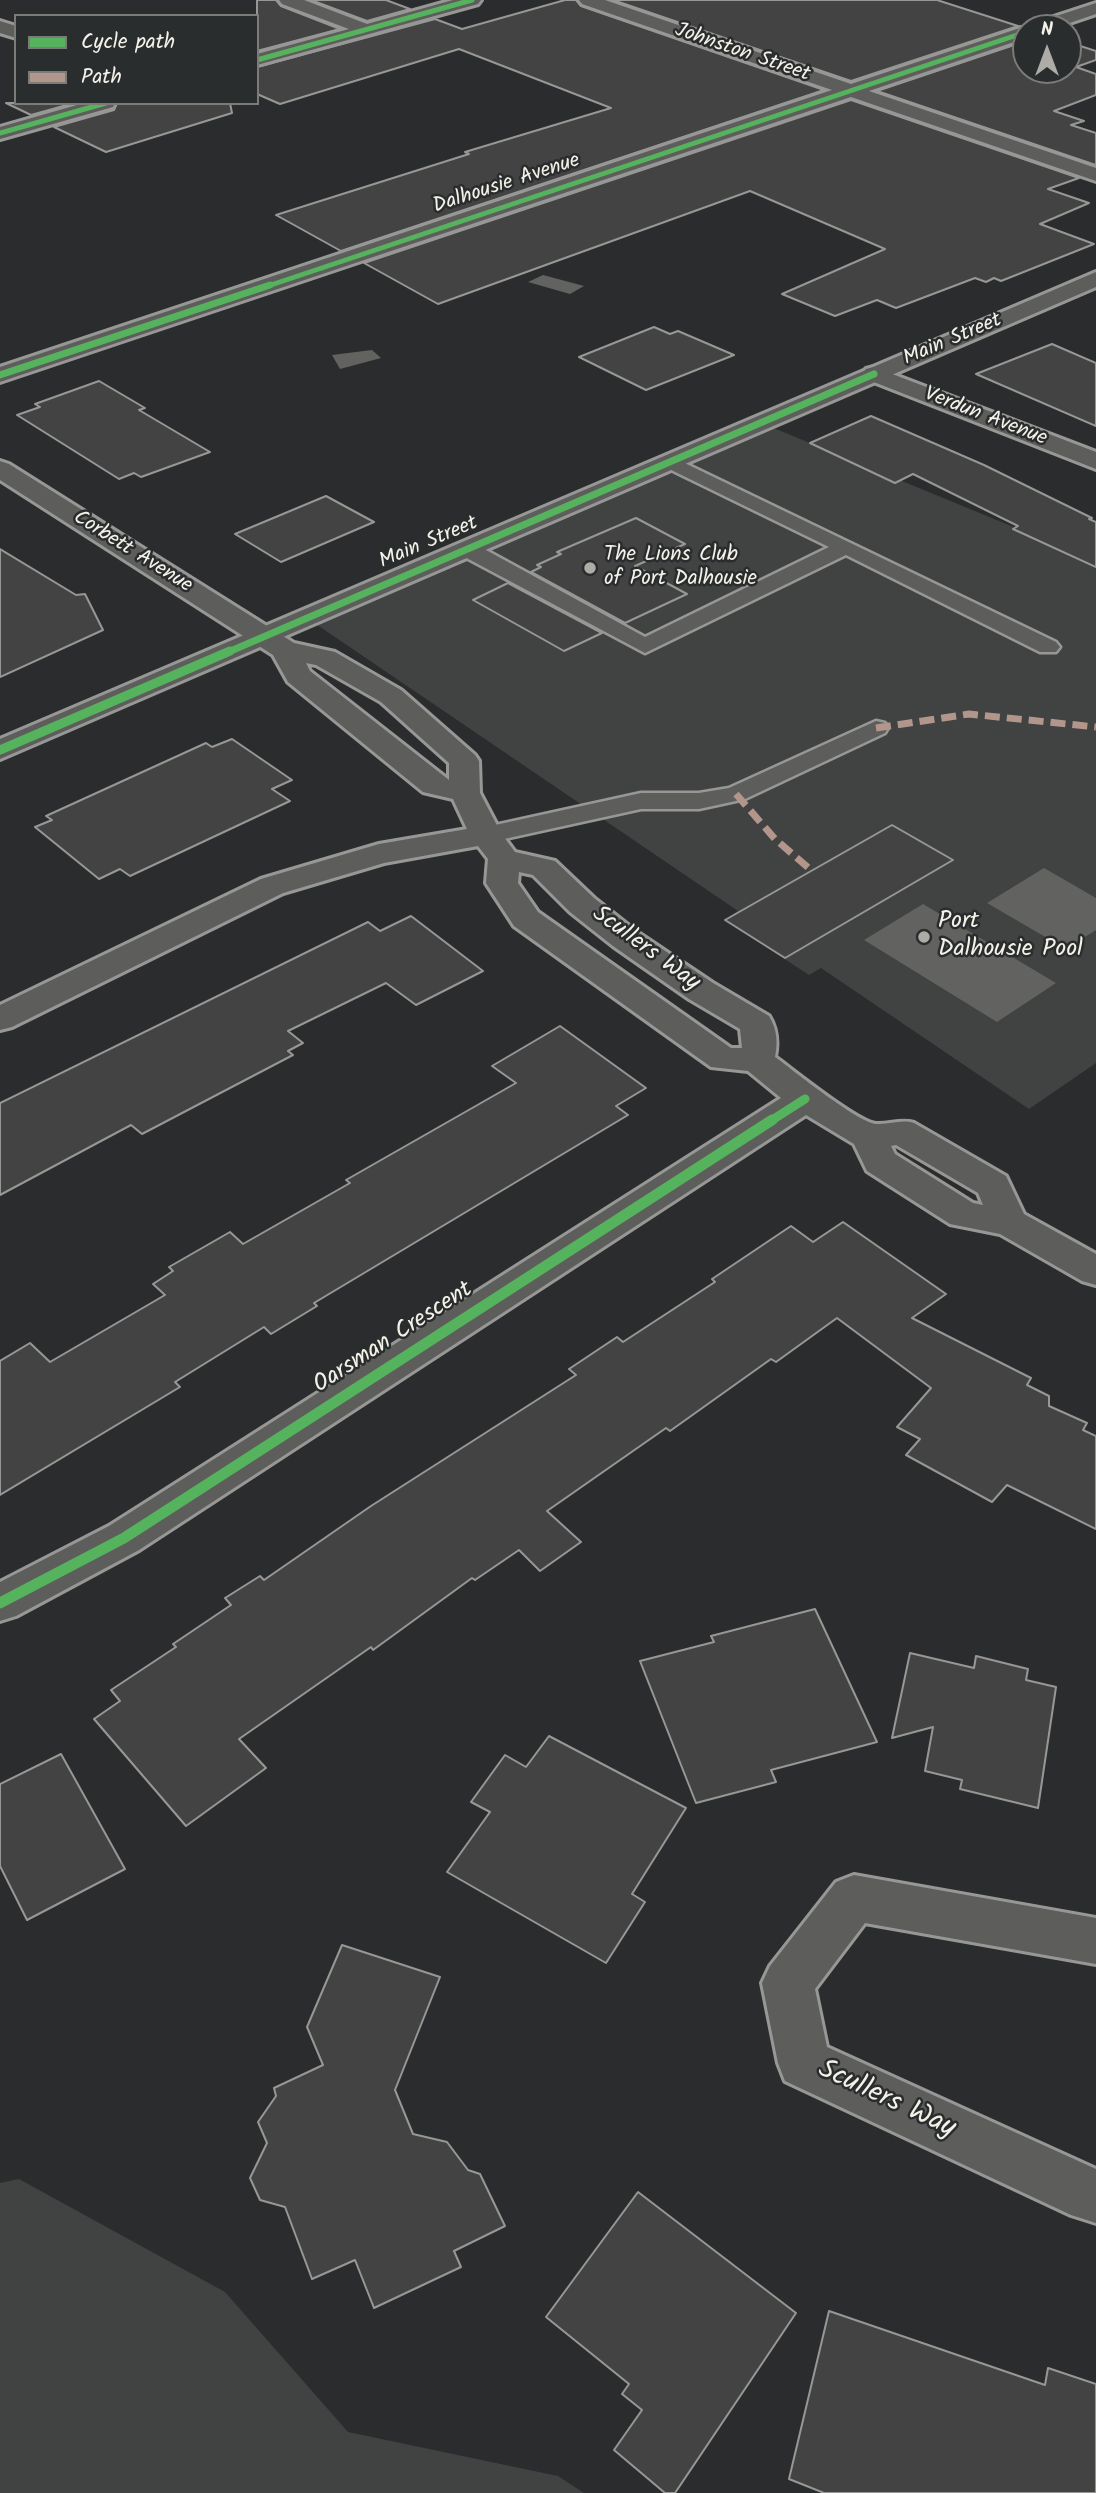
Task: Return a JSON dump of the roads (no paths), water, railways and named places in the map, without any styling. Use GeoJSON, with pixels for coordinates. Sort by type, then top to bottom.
{"type":"FeatureCollection","features":[{"type":"Feature","properties":{"kind":"street"},"geometry":{"type":"LineString","coordinates":[[288,0],[365,29]]}},
{"type":"Feature","properties":{"kind":"street"},"geometry":{"type":"LineString","coordinates":[[259,59],[472,0]]}},
{"type":"Feature","properties":{"kind":"street","name":"Johnston Street"},"geometry":{"type":"LineString","coordinates":[[588,0],[1096,175]]}},
{"type":"Feature","properties":{"kind":"street"},"geometry":{"type":"LineString","coordinates":[[1079,14],[1096,8]]}},
{"type":"Feature","properties":{"kind":"street","name":"Dalhousie Avenue"},"geometry":{"type":"LineString","coordinates":[[0,375],[1012,37]]}},
{"type":"Feature","properties":{"kind":"street"},"geometry":{"type":"LineString","coordinates":[[0,133],[99,105]]}},
{"type":"Feature","properties":{"kind":"street","name":"Main Street"},"geometry":{"type":"LineString","coordinates":[[0,750],[275,642],[467,549],[1096,279]]}},
{"type":"Feature","properties":{"kind":"street","name":"Verdun Avenue"},"geometry":{"type":"LineString","coordinates":[[874,374],[1096,461]]}},
{"type":"Feature","properties":{"kind":"street","name":"Corbett Avenue"},"geometry":{"type":"LineString","coordinates":[[0,470],[275,642]]}},
{"type":"Feature","properties":{"kind":"street"},"geometry":{"type":"LineString","coordinates":[[275,642],[298,676],[434,785],[465,793]]}},
{"type":"Feature","properties":{"kind":"street","name":"Scullers Way"},"geometry":{"type":"LineString","coordinates":[[275,642],[325,658],[391,696],[464,761],[465,793],[495,847],[502,883],[526,919],[723,1059],[757,1060],[760,1043],[757,1024],[701,991],[625,939],[582,905],[544,868],[495,847]]}},
{"type":"Feature","properties":{"kind":"street"},"geometry":{"type":"LineString","coordinates":[[0,1019],[272,886],[379,854],[495,847]]}},
{"type":"Feature","properties":{"kind":"street"},"geometry":{"type":"LineString","coordinates":[[757,1060],[805,1099],[869,1138],[880,1162],[963,1215],[1009,1222],[1096,1271]]}},
{"type":"Feature","properties":{"kind":"street","name":"Oarsman Crescent"},"geometry":{"type":"LineString","coordinates":[[0,1603],[124,1538],[805,1099]]}},
{"type":"Feature","properties":{"kind":"street","name":"Scullers Way"},"geometry":{"type":"LineString","coordinates":[[1096,1941],[854,1898],[789,1983],[804,2063],[1090,2196],[1096,2196]]}},
{"type":"Feature","properties":{"kind":"lane"},"geometry":{"type":"LineString","coordinates":[[670,462],[1048,647]]}},
{"type":"Feature","properties":{"kind":"lane"},"geometry":{"type":"LineString","coordinates":[[467,549],[645,646],[846,547]]}},
{"type":"Feature","properties":{"kind":"lane"},"geometry":{"type":"LineString","coordinates":[[495,847],[641,801],[699,801],[736,794],[876,728]]}},
{"type":"Feature","properties":{"kind":"place","name":"The Lions Club of Port Dalhousie"},"geometry":{"type":"Point","coordinates":[590,568]}},
{"type":"Feature","properties":{"kind":"place","name":"Port Dalhousie Pool"},"geometry":{"type":"Point","coordinates":[924,937]}}]}
